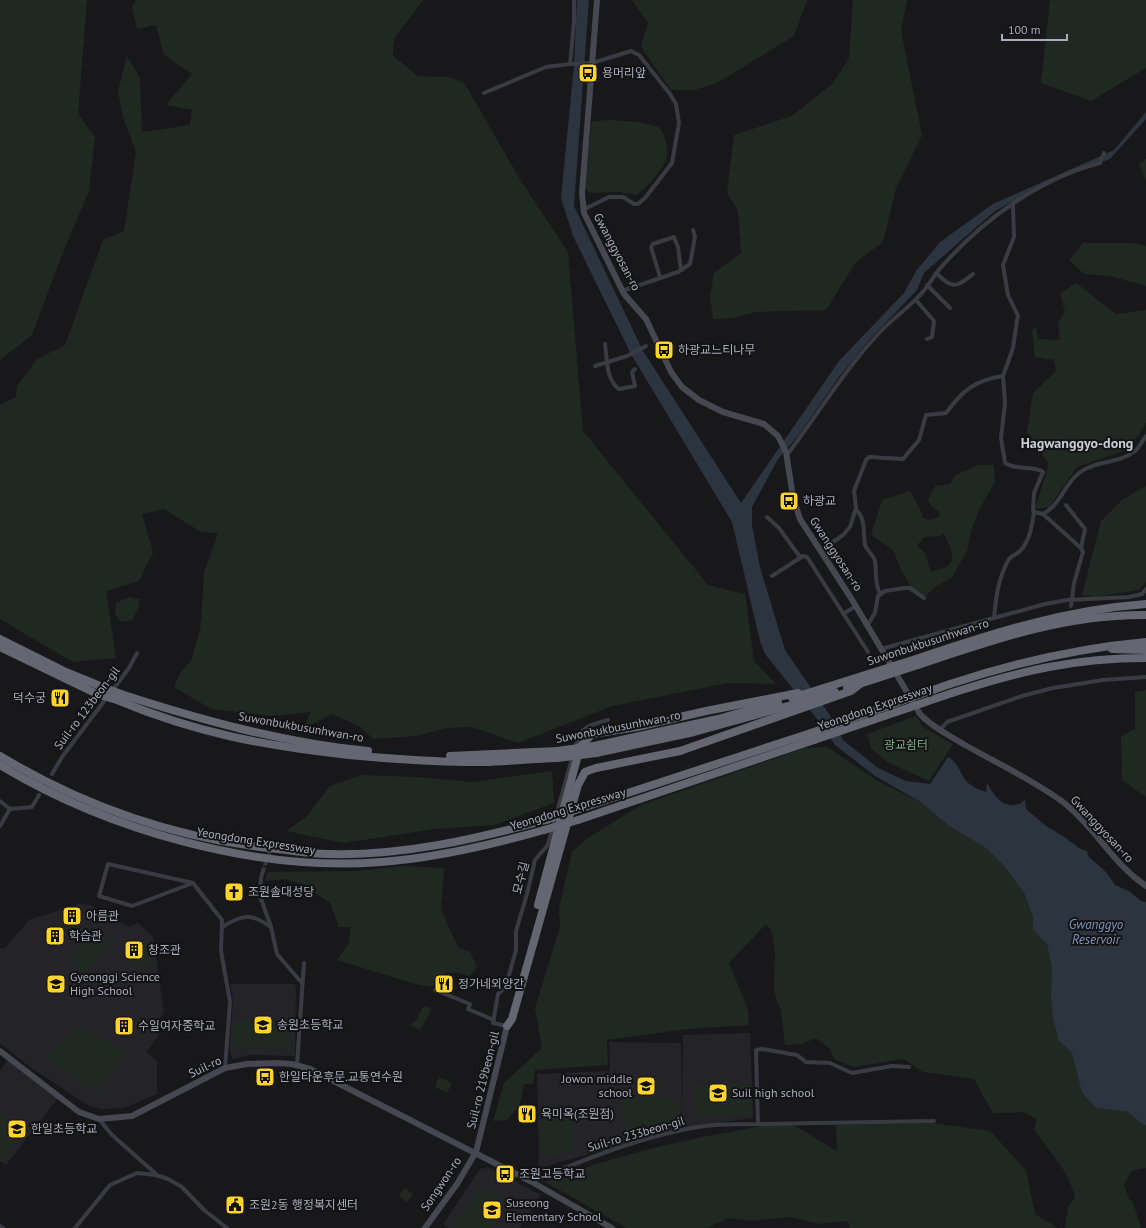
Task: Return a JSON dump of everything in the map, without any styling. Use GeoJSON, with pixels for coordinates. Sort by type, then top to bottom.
{"type":"FeatureCollection","features":[{"type":"Feature","properties":{"kind":"highway","name":"Suwonbukbusunhwan-ro"},"geometry":{"type":"LineString","coordinates":[[0,647],[172,721],[213,733],[262,743],[314,751],[392,759],[485,762],[595,750],[694,732],[862,683],[1006,629],[1070,613],[1115,606],[1146,604]]}},
{"type":"Feature","properties":{"kind":"highway","name":"Suwonbukbusunhwan-ro"},"geometry":{"type":"LineString","coordinates":[[794,702],[833,687],[1010,634],[1072,620],[1142,615]]}},
{"type":"Feature","properties":{"kind":"highway","name":"Suwonbukbusunhwan-ro"},"geometry":{"type":"LineString","coordinates":[[0,639],[98,690]]}},
{"type":"Feature","properties":{"kind":"highway","name":"Yeongdong Expressway"},"geometry":{"type":"LineString","coordinates":[[0,765],[27,781],[78,806],[130,826],[200,846],[262,857],[328,864],[381,862],[421,858],[489,845],[578,820],[813,736],[950,684],[998,668],[1046,656],[1110,645],[1146,642]]}},
{"type":"Feature","properties":{"kind":"highway","name":"Yeongdong Expressway"},"geometry":{"type":"LineString","coordinates":[[1046,656],[1087,650],[1146,650]]}},
{"type":"Feature","properties":{"kind":"highway","name":"Yeongdong Expressway"},"geometry":{"type":"LineString","coordinates":[[0,756],[31,775],[78,797],[135,819],[200,837],[266,848],[329,854],[416,849],[486,836],[546,820],[1000,677],[1049,665],[1110,658],[1145,658]]}},
{"type":"Feature","properties":{"kind":"highway"},"geometry":{"type":"LineString","coordinates":[[507,1026],[581,746],[592,734],[637,727],[706,711],[794,702]]}},
{"type":"Feature","properties":{"kind":"highway"},"geometry":{"type":"LineString","coordinates":[[507,1026],[512,1019],[578,784],[585,772],[596,768],[680,751],[794,702]]}},
{"type":"Feature","properties":{"kind":"street"},"geometry":{"type":"LineString","coordinates":[[571,64],[574,0]]}},
{"type":"Feature","properties":{"kind":"street","name":"Gwanggyosan-ro"},"geometry":{"type":"LineString","coordinates":[[597,0],[590,63],[582,193],[583,210],[622,291],[646,319],[672,372],[682,387],[699,400],[723,412],[766,425],[781,440],[787,454],[794,497],[800,519],[819,551],[856,606],[920,714],[940,730],[1060,800],[1086,824],[1126,871],[1146,886]]}},
{"type":"Feature","properties":{"kind":"street"},"geometry":{"type":"LineString","coordinates":[[484,93],[546,67],[590,63],[631,50],[639,55],[673,98],[679,116],[672,163],[645,198],[638,204],[634,204],[623,197],[609,197],[583,210]]}},
{"type":"Feature","properties":{"kind":"street"},"geometry":{"type":"LineString","coordinates":[[787,454],[880,331],[916,300],[936,273],[970,237],[1000,212],[1054,180],[1100,163],[1104,153]]}},
{"type":"Feature","properties":{"kind":"street"},"geometry":{"type":"LineString","coordinates":[[994,618],[998,584],[1010,558],[1021,550],[1032,529],[1034,493],[1043,472],[1032,468],[1021,469],[1010,466],[1004,460],[1001,438],[1005,403],[1003,376],[1013,348],[1018,320],[1018,316],[1008,294],[1003,265],[1014,237],[1013,204]]}},
{"type":"Feature","properties":{"kind":"street"},"geometry":{"type":"LineString","coordinates":[[622,291],[681,270],[690,264],[695,236],[693,230]]}},
{"type":"Feature","properties":{"kind":"street"},"geometry":{"type":"LineString","coordinates":[[660,277],[651,245],[674,237],[678,247],[681,270]]}},
{"type":"Feature","properties":{"kind":"street"},"geometry":{"type":"LineString","coordinates":[[936,273],[952,285],[961,284],[973,274]]}},
{"type":"Feature","properties":{"kind":"street"},"geometry":{"type":"LineString","coordinates":[[927,285],[950,308]]}},
{"type":"Feature","properties":{"kind":"street"},"geometry":{"type":"LineString","coordinates":[[916,300],[934,321],[932,337],[927,339]]}},
{"type":"Feature","properties":{"kind":"street"},"geometry":{"type":"LineString","coordinates":[[605,344],[612,380],[619,389],[635,386],[632,372],[635,369]]}},
{"type":"Feature","properties":{"kind":"street"},"geometry":{"type":"LineString","coordinates":[[595,366],[628,355],[644,347]]}},
{"type":"Feature","properties":{"kind":"street"},"geometry":{"type":"LineString","coordinates":[[819,551],[843,535],[850,527],[856,510],[854,491],[866,460],[869,457],[903,459],[910,453],[919,440],[926,415],[946,413],[957,399],[975,384],[1003,376]]}},
{"type":"Feature","properties":{"kind":"street"},"geometry":{"type":"LineString","coordinates":[[1043,514],[1057,504],[1078,474],[1087,468],[1127,456],[1138,448],[1146,436]]}},
{"type":"Feature","properties":{"kind":"street"},"geometry":{"type":"LineString","coordinates":[[1066,505],[1085,529],[1081,565],[1074,583],[1071,606]]}},
{"type":"Feature","properties":{"kind":"street"},"geometry":{"type":"LineString","coordinates":[[856,510],[859,512],[865,531],[866,547],[874,557],[875,581],[880,594]]}},
{"type":"Feature","properties":{"kind":"street"},"geometry":{"type":"LineString","coordinates":[[1034,512],[1043,514],[1082,548]]}},
{"type":"Feature","properties":{"kind":"street"},"geometry":{"type":"LineString","coordinates":[[767,517],[779,528],[800,557]]}},
{"type":"Feature","properties":{"kind":"street"},"geometry":{"type":"LineString","coordinates":[[772,576],[800,557],[807,557],[868,652]]}},
{"type":"Feature","properties":{"kind":"street"},"geometry":{"type":"LineString","coordinates":[[867,626],[876,612],[877,600],[880,594],[885,590],[910,588],[924,598]]}},
{"type":"Feature","properties":{"kind":"street"},"geometry":{"type":"LineString","coordinates":[[881,649],[1045,604],[1072,600],[1129,597],[1142,594],[1146,589]]}},
{"type":"Feature","properties":{"kind":"street"},"geometry":{"type":"LineString","coordinates":[[843,614],[856,606]]}},
{"type":"Feature","properties":{"kind":"street","name":"Suil-ro 123beon-gil"},"geometry":{"type":"LineString","coordinates":[[52,774],[62,757],[129,668],[137,653]]}},
{"type":"Feature","properties":{"kind":"street"},"geometry":{"type":"LineString","coordinates":[[940,730],[947,722],[1022,696],[1076,684],[1146,677]]}},
{"type":"Feature","properties":{"kind":"street","name":"모수길"},"geometry":{"type":"LineString","coordinates":[[493,1020],[498,994],[504,990],[516,950],[516,931],[528,894],[535,860],[547,846],[549,841],[577,741],[582,730],[587,726],[608,720]]}},
{"type":"Feature","properties":{"kind":"street"},"geometry":{"type":"LineString","coordinates":[[0,801],[10,809],[32,806],[39,795]]}},
{"type":"Feature","properties":{"kind":"street"},"geometry":{"type":"LineString","coordinates":[[0,826],[10,809]]}},
{"type":"Feature","properties":{"kind":"street"},"geometry":{"type":"LineString","coordinates":[[193,883],[132,906],[99,896],[108,864],[193,883],[222,920],[221,951],[230,1002],[225,1068]]}},
{"type":"Feature","properties":{"kind":"street"},"geometry":{"type":"LineString","coordinates":[[263,871],[260,896],[271,927],[277,954],[302,983]]}},
{"type":"Feature","properties":{"kind":"street"},"geometry":{"type":"LineString","coordinates":[[222,927],[231,921],[250,916],[258,918],[271,927]]}},
{"type":"Feature","properties":{"kind":"street"},"geometry":{"type":"LineString","coordinates":[[297,1065],[304,963]]}},
{"type":"Feature","properties":{"kind":"street","name":"Suil-ro 219beon-gil"},"geometry":{"type":"LineString","coordinates":[[435,990],[470,1004],[468,1009],[507,1026],[476,1152]]}},
{"type":"Feature","properties":{"kind":"street"},"geometry":{"type":"LineString","coordinates":[[758,1124],[756,1050],[762,1049],[797,1055],[806,1062],[830,1063],[852,1072],[892,1066],[909,1067]]}},
{"type":"Feature","properties":{"kind":"street","name":"Suil-ro"},"geometry":{"type":"LineString","coordinates":[[0,1051],[79,1112],[100,1119],[132,1116],[225,1068],[246,1064],[297,1065],[322,1074],[476,1152],[612,1228]]}},
{"type":"Feature","properties":{"kind":"street"},"geometry":{"type":"LineString","coordinates":[[100,1119],[112,1135],[156,1174],[182,1187],[204,1210],[227,1228]]}},
{"type":"Feature","properties":{"kind":"street","name":"Suil-ro 233beon-gil"},"geometry":{"type":"LineString","coordinates":[[532,1182],[555,1170],[580,1161],[683,1129],[720,1125],[934,1121]]}},
{"type":"Feature","properties":{"kind":"street","name":"Songwon-ro"},"geometry":{"type":"LineString","coordinates":[[425,1228],[457,1184],[476,1152]]}},
{"type":"Feature","properties":{"kind":"street"},"geometry":{"type":"LineString","coordinates":[[75,1228],[110,1185],[137,1174],[156,1174]]}},
{"type":"Feature","properties":{"kind":"shaded area"},"geometry":{"type":"Polygon","coordinates":[[[79,904],[91,905],[128,927],[138,923],[153,937],[164,1012],[152,1030],[159,1035],[146,1052],[157,1061],[157,1094],[124,1108],[102,1109],[89,1106],[30,1067],[0,1043],[0,948],[5,948],[29,920],[79,904]]]}},
{"type":"Feature","properties":{"kind":"shaded area","name":"송원초등학교"},"geometry":{"type":"Polygon","coordinates":[[[230,984],[294,984],[296,987],[295,1056],[249,1055],[233,1059],[229,1050],[233,1001],[230,984]]]}},
{"type":"Feature","properties":{"kind":"shaded area","name":"Suil high school"},"geometry":{"type":"Polygon","coordinates":[[[750,1033],[753,1118],[682,1128],[683,1035],[750,1033]]]}},
{"type":"Feature","properties":{"kind":"shaded area"},"geometry":{"type":"Polygon","coordinates":[[[609,1042],[681,1043],[682,1128],[539,1168],[537,1074],[610,1071],[609,1042]]]}},
{"type":"Feature","properties":{"kind":"shaded area","name":"한일초등학교"},"geometry":{"type":"Polygon","coordinates":[[[8,1060],[59,1097],[6,1165],[0,1161],[0,1071],[8,1060]]]}},
{"type":"Feature","properties":{"kind":"shaded area","name":"Suseong Elementary School"},"geometry":{"type":"Polygon","coordinates":[[[488,1167],[541,1195],[519,1228],[448,1228],[443,1224],[480,1169],[488,1167]]]}},
{"type":"Feature","properties":{"kind":"green space"},"geometry":{"type":"Polygon","coordinates":[[[0,0],[87,0],[78,114],[95,137],[89,191],[61,257],[32,335],[0,360],[0,0]]]}},
{"type":"Feature","properties":{"kind":"green space"},"geometry":{"type":"Polygon","coordinates":[[[136,0],[423,0],[394,39],[393,56],[418,76],[449,77],[465,84],[519,178],[568,252],[583,431],[708,585],[745,594],[754,661],[776,684],[727,683],[612,706],[518,743],[472,727],[447,728],[416,736],[373,739],[361,727],[332,714],[303,729],[311,712],[270,716],[211,709],[174,687],[179,675],[192,659],[201,624],[204,573],[218,533],[201,532],[164,509],[142,514],[153,552],[139,581],[106,591],[116,658],[73,662],[0,619],[0,405],[16,397],[17,386],[37,359],[65,345],[103,240],[124,231],[136,152],[123,117],[118,91],[127,56],[140,78],[142,132],[190,125],[192,110],[166,105],[192,74],[164,55],[156,25],[137,29],[132,7],[136,0]]]}},
{"type":"Feature","properties":{"kind":"green space"},"geometry":{"type":"Polygon","coordinates":[[[632,0],[807,0],[794,36],[717,83],[694,90],[671,90],[641,47],[648,23],[632,0]]]}},
{"type":"Feature","properties":{"kind":"green space"},"geometry":{"type":"Polygon","coordinates":[[[853,0],[907,0],[901,31],[922,135],[896,188],[883,242],[856,262],[826,310],[756,312],[733,318],[713,319],[710,297],[714,273],[741,253],[738,211],[727,193],[734,135],[792,116],[833,83],[849,58],[853,0]]]}},
{"type":"Feature","properties":{"kind":"green space"},"geometry":{"type":"Polygon","coordinates":[[[1050,0],[1146,0],[1146,68],[1091,101],[1041,83],[1050,0]]]}},
{"type":"Feature","properties":{"kind":"green space"},"geometry":{"type":"Polygon","coordinates":[[[609,120],[639,122],[659,127],[667,144],[666,161],[655,177],[637,195],[618,192],[590,193],[585,189],[591,124],[593,121],[609,120]]]}},
{"type":"Feature","properties":{"kind":"green space"},"geometry":{"type":"Polygon","coordinates":[[[1146,159],[1146,181],[1139,164],[1146,159]]]}},
{"type":"Feature","properties":{"kind":"green space"},"geometry":{"type":"Polygon","coordinates":[[[1083,243],[1133,243],[1146,246],[1146,286],[1110,276],[1084,274],[1069,260],[1083,243]]]}},
{"type":"Feature","properties":{"kind":"green space"},"geometry":{"type":"Polygon","coordinates":[[[1076,283],[1116,314],[1146,310],[1146,423],[1129,449],[1077,467],[1049,507],[1035,509],[1049,464],[1027,432],[1033,393],[1056,371],[1054,360],[1035,357],[1032,331],[1036,326],[1038,339],[1060,340],[1058,323],[1065,312],[1060,294],[1076,283]]]}},
{"type":"Feature","properties":{"kind":"green space"},"geometry":{"type":"Polygon","coordinates":[[[978,465],[994,465],[995,482],[980,508],[971,531],[967,551],[952,577],[934,588],[926,596],[913,590],[902,572],[893,550],[871,535],[882,500],[910,491],[921,511],[923,518],[928,520],[939,517],[940,512],[932,507],[928,501],[935,486],[950,484],[956,475],[978,465]],[[944,533],[940,536],[924,537],[917,546],[925,553],[931,572],[947,567],[952,559],[951,550],[944,533]]]}},
{"type":"Feature","properties":{"kind":"green space"},"geometry":{"type":"Polygon","coordinates":[[[1146,486],[1146,582],[1139,590],[1095,597],[1082,595],[1101,521],[1122,500],[1146,486]]]}},
{"type":"Feature","properties":{"kind":"green space"},"geometry":{"type":"Polygon","coordinates":[[[129,597],[140,599],[138,609],[132,620],[121,622],[115,615],[116,603],[129,597]]]}},
{"type":"Feature","properties":{"kind":"green space"},"geometry":{"type":"Polygon","coordinates":[[[1146,690],[1146,797],[1122,780],[1121,736],[1135,729],[1135,692],[1146,690]]]}},
{"type":"Feature","properties":{"kind":"green space","name":"광교쉼터"},"geometry":{"type":"Polygon","coordinates":[[[916,716],[923,727],[953,744],[929,781],[887,762],[871,748],[867,734],[916,716]]]}},
{"type":"Feature","properties":{"kind":"green space"},"geometry":{"type":"Polygon","coordinates":[[[827,747],[876,780],[919,801],[949,826],[986,848],[1004,866],[1024,893],[1033,917],[1033,930],[1047,944],[1052,968],[1051,996],[1059,1041],[1072,1053],[1082,1093],[1096,1108],[1128,1112],[1143,1125],[1146,1125],[1146,1168],[1131,1171],[1124,1185],[1129,1199],[1133,1202],[1141,1228],[1065,1228],[1068,1206],[1073,1201],[1075,1194],[1065,1172],[1034,1129],[1037,1119],[1023,1112],[993,1113],[974,1079],[923,1072],[904,1059],[854,1067],[834,1059],[830,1049],[816,1038],[802,1044],[785,1045],[781,1011],[774,992],[775,952],[772,932],[766,924],[729,963],[748,1010],[749,1025],[687,1029],[607,1040],[608,1065],[535,1070],[533,1084],[524,1084],[520,1104],[507,1120],[493,1121],[504,1083],[542,1048],[535,1008],[560,927],[559,908],[572,852],[588,838],[641,805],[805,748],[827,747]]]}},
{"type":"Feature","properties":{"kind":"green space"},"geometry":{"type":"Polygon","coordinates":[[[552,771],[554,803],[494,825],[435,829],[344,843],[286,831],[307,816],[330,786],[361,775],[417,777],[472,782],[552,771]]]}},
{"type":"Feature","properties":{"kind":"green space"},"geometry":{"type":"Polygon","coordinates":[[[402,866],[444,868],[441,910],[458,947],[470,952],[477,967],[470,976],[447,972],[432,987],[415,984],[337,960],[349,943],[350,927],[339,927],[330,903],[302,884],[283,879],[265,881],[268,872],[358,871],[402,866]]]}},
{"type":"Feature","properties":{"kind":"green space"},"geometry":{"type":"Polygon","coordinates":[[[92,928],[111,942],[87,974],[68,960],[92,928]]]}},
{"type":"Feature","properties":{"kind":"green space"},"geometry":{"type":"Polygon","coordinates":[[[147,943],[150,945],[152,959],[149,966],[138,962],[147,943]]]}},
{"type":"Feature","properties":{"kind":"green space"},"geometry":{"type":"Polygon","coordinates":[[[426,1006],[430,1008],[431,1011],[420,1030],[410,1025],[417,1019],[423,1007],[426,1006]]]}},
{"type":"Feature","properties":{"kind":"green space"},"geometry":{"type":"Polygon","coordinates":[[[235,1020],[290,1021],[290,1049],[233,1047],[235,1020]]]}},
{"type":"Feature","properties":{"kind":"green space"},"geometry":{"type":"Polygon","coordinates":[[[81,1025],[125,1052],[98,1092],[45,1058],[81,1025]]]}},
{"type":"Feature","properties":{"kind":"green space"},"geometry":{"type":"Polygon","coordinates":[[[439,1077],[452,1083],[447,1093],[435,1087],[439,1077]]]}},
{"type":"Feature","properties":{"kind":"green space"},"geometry":{"type":"Polygon","coordinates":[[[751,1084],[751,1113],[721,1117],[693,1116],[693,1086],[751,1084]]]}},
{"type":"Feature","properties":{"kind":"green space"},"geometry":{"type":"Polygon","coordinates":[[[624,1098],[680,1098],[679,1120],[625,1137],[624,1098]]]}},
{"type":"Feature","properties":{"kind":"green space"},"geometry":{"type":"Polygon","coordinates":[[[542,1108],[574,1108],[573,1150],[542,1159],[542,1108]]]}},
{"type":"Feature","properties":{"kind":"green space"},"geometry":{"type":"Polygon","coordinates":[[[0,1114],[24,1134],[4,1159],[0,1155],[0,1114]]]}},
{"type":"Feature","properties":{"kind":"green space"},"geometry":{"type":"Polygon","coordinates":[[[931,1123],[990,1131],[1026,1170],[1035,1214],[1058,1228],[850,1228],[848,1221],[820,1224],[789,1217],[751,1221],[727,1218],[708,1228],[627,1228],[545,1182],[593,1165],[642,1151],[691,1139],[766,1125],[792,1125],[837,1151],[836,1125],[931,1123]]]}},
{"type":"Feature","properties":{"kind":"green space"},"geometry":{"type":"Polygon","coordinates":[[[481,1185],[507,1203],[490,1228],[453,1228],[452,1227],[481,1185]]]}},
{"type":"Feature","properties":{"kind":"green space"},"geometry":{"type":"Polygon","coordinates":[[[405,1188],[413,1194],[407,1202],[399,1196],[405,1188]]]}},
{"type":"Feature","properties":{"kind":"water","name":"Gwanggyo Reservoir"},"geometry":{"type":"Polygon","coordinates":[[[577,0],[589,0],[574,206],[643,351],[741,503],[839,361],[904,293],[916,271],[940,242],[993,204],[1114,150],[1146,112],[1146,119],[1110,159],[1052,180],[995,211],[924,273],[917,290],[870,339],[839,377],[798,436],[778,459],[752,507],[752,525],[760,567],[785,650],[831,717],[843,740],[878,768],[906,781],[930,784],[948,757],[954,761],[966,780],[976,788],[986,792],[987,783],[998,799],[1008,805],[1019,804],[1025,800],[1026,809],[1046,826],[1079,848],[1087,851],[1088,856],[1106,872],[1115,885],[1129,891],[1141,901],[1146,902],[1146,1125],[1143,1125],[1128,1112],[1096,1108],[1082,1093],[1072,1053],[1059,1041],[1053,1018],[1051,996],[1052,968],[1047,944],[1033,930],[1033,917],[1024,893],[1004,866],[986,848],[949,826],[919,801],[875,776],[835,745],[818,720],[765,654],[760,641],[732,522],[631,354],[573,236],[561,198],[574,65],[577,0]]]}},
{"type":"Feature","properties":{"kind":"tunnel"},"geometry":{"type":"LineString","coordinates":[[263,871],[273,841]]}},
{"type":"Feature","properties":{"kind":"place","name":"용머리앞"},"geometry":{"type":"Point","coordinates":[588,73]}},
{"type":"Feature","properties":{"kind":"place","name":"하광교느티나무"},"geometry":{"type":"Point","coordinates":[664,350]}},
{"type":"Feature","properties":{"kind":"place","name":"하광교"},"geometry":{"type":"Point","coordinates":[789,501]}},
{"type":"Feature","properties":{"kind":"place","name":"덕수궁"},"geometry":{"type":"Point","coordinates":[60,698]}},
{"type":"Feature","properties":{"kind":"place","name":"조원솔대성당"},"geometry":{"type":"Point","coordinates":[234,892]}},
{"type":"Feature","properties":{"kind":"place","name":"아름관"},"geometry":{"type":"Point","coordinates":[72,916]}},
{"type":"Feature","properties":{"kind":"place","name":"학습관"},"geometry":{"type":"Point","coordinates":[55,936]}},
{"type":"Feature","properties":{"kind":"place","name":"창조관"},"geometry":{"type":"Point","coordinates":[134,950]}},
{"type":"Feature","properties":{"kind":"place","name":"Gyeonggi Science High School"},"geometry":{"type":"Point","coordinates":[56,984]}},
{"type":"Feature","properties":{"kind":"place","name":"정가네외양간"},"geometry":{"type":"Point","coordinates":[444,984]}},
{"type":"Feature","properties":{"kind":"place","name":"송원초등학교"},"geometry":{"type":"Point","coordinates":[263,1025]}},
{"type":"Feature","properties":{"kind":"place","name":"수일여자중학교"},"geometry":{"type":"Point","coordinates":[124,1026]}},
{"type":"Feature","properties":{"kind":"place","name":"한일타운후문.교통연수원"},"geometry":{"type":"Point","coordinates":[265,1077]}},
{"type":"Feature","properties":{"kind":"place","name":"Jowon middle school"},"geometry":{"type":"Point","coordinates":[646,1086]}},
{"type":"Feature","properties":{"kind":"place","name":"Suil high school"},"geometry":{"type":"Point","coordinates":[718,1093]}},
{"type":"Feature","properties":{"kind":"place","name":"육미옥(조원점)"},"geometry":{"type":"Point","coordinates":[527,1114]}},
{"type":"Feature","properties":{"kind":"place","name":"한일초등학교"},"geometry":{"type":"Point","coordinates":[17,1129]}},
{"type":"Feature","properties":{"kind":"place","name":"조원고등학교"},"geometry":{"type":"Point","coordinates":[505,1174]}},
{"type":"Feature","properties":{"kind":"place","name":"조원2동 행정복지센터"},"geometry":{"type":"Point","coordinates":[235,1205]}},
{"type":"Feature","properties":{"kind":"place","name":"Suseong Elementary School"},"geometry":{"type":"Point","coordinates":[492,1210]}},
{"type":"Feature","properties":{"kind":"district","name":"Hagwanggyo-dong"},"geometry":{"type":"Point","coordinates":[1077,443]}}]}
